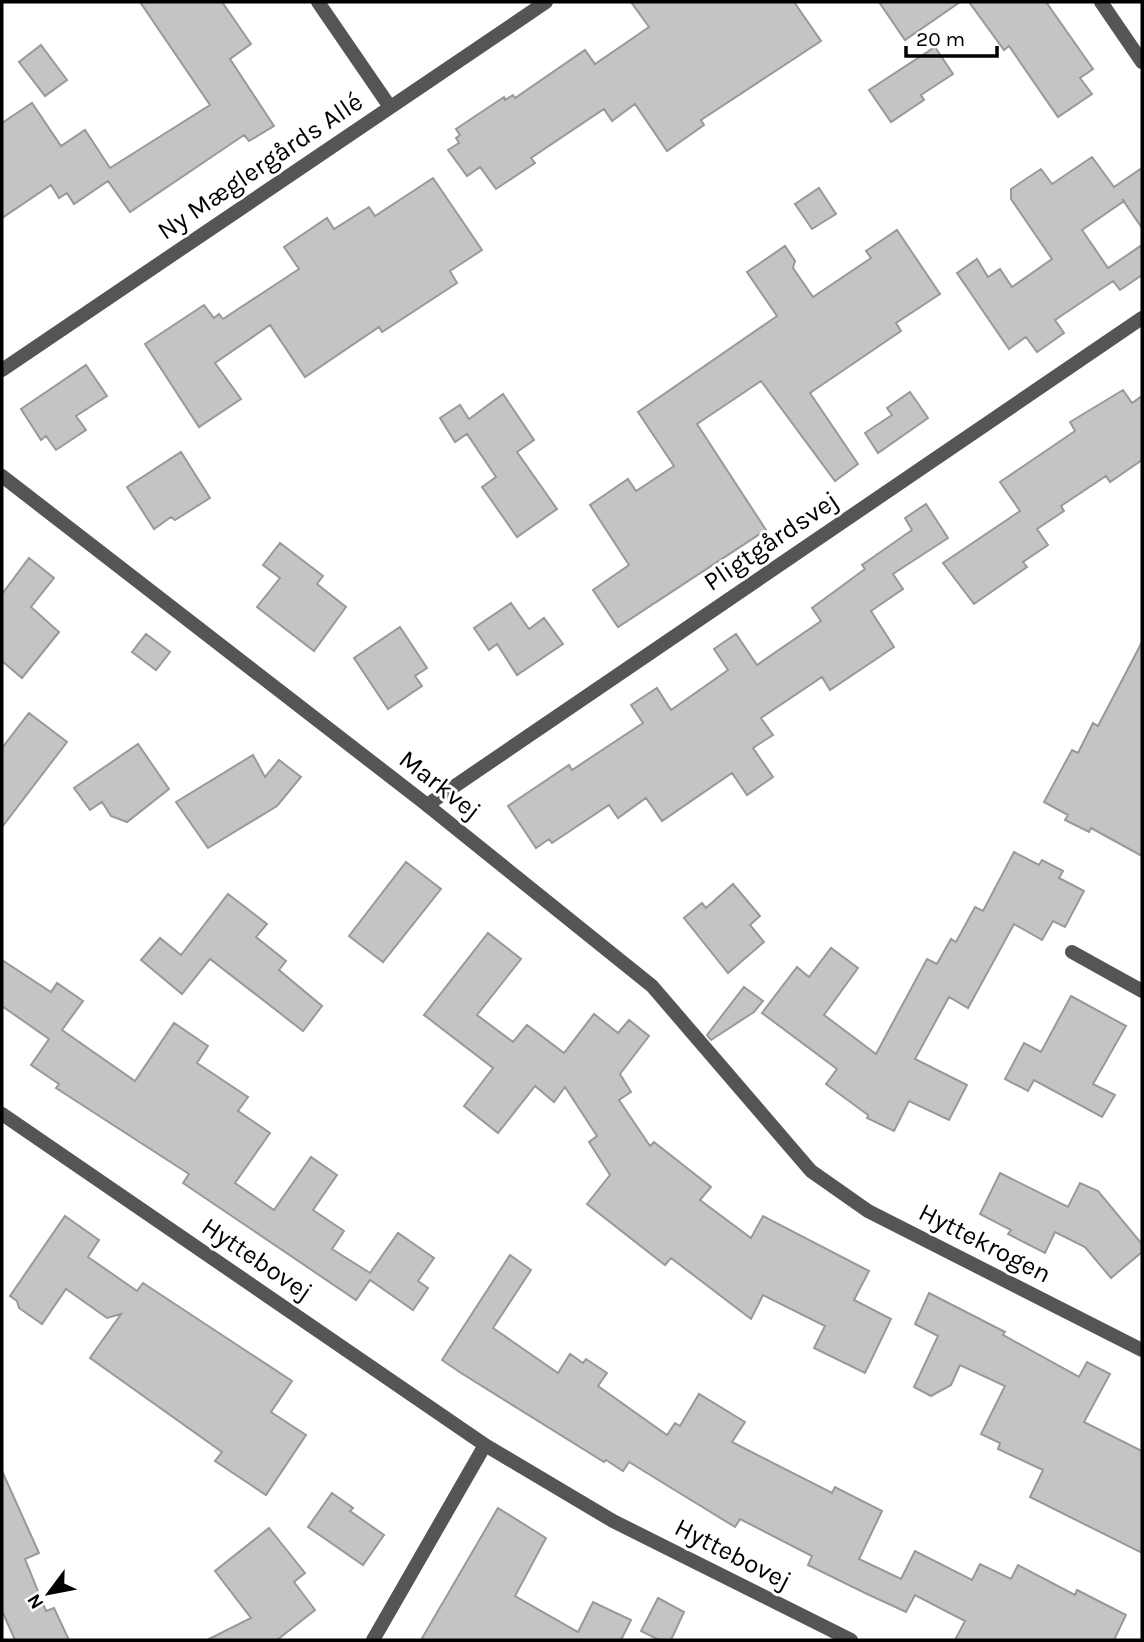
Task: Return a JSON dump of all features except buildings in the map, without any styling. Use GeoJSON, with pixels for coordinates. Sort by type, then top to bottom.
{"type":"FeatureCollection","features":[{"type":"Feature","properties":{"kind":"street"},"geometry":{"type":"LineString","coordinates":[[318,2],[390,107]]}},
{"type":"Feature","properties":{"kind":"street","name":"Ny Mæglergårds Allé"},"geometry":{"type":"LineString","coordinates":[[2,370],[546,2]]}},
{"type":"Feature","properties":{"kind":"street"},"geometry":{"type":"LineString","coordinates":[[1101,2],[1142,62]]}},
{"type":"Feature","properties":{"kind":"street","name":"Pligtgårdsvej"},"geometry":{"type":"LineString","coordinates":[[427,805],[1142,318]]}},
{"type":"Feature","properties":{"kind":"street","name":"Markvej"},"geometry":{"type":"LineString","coordinates":[[2,476],[427,805],[652,986],[811,1171]]}},
{"type":"Feature","properties":{"kind":"street"},"geometry":{"type":"LineString","coordinates":[[1072,952],[1142,991]]}},
{"type":"Feature","properties":{"kind":"street","name":"Hyttebovej"},"geometry":{"type":"LineString","coordinates":[[2,1114],[485,1445],[613,1521],[852,1640]]}},
{"type":"Feature","properties":{"kind":"street","name":"Hyttekrogen"},"geometry":{"type":"LineString","coordinates":[[811,1171],[868,1211],[1142,1350]]}},
{"type":"Feature","properties":{"kind":"street"},"geometry":{"type":"LineString","coordinates":[[373,1640],[485,1445]]}}]}
